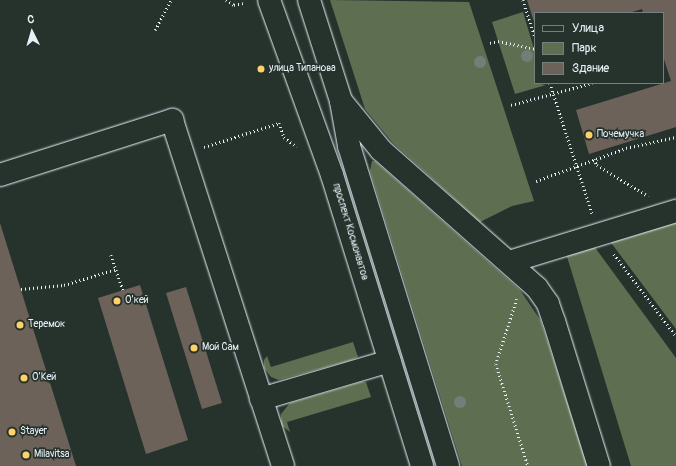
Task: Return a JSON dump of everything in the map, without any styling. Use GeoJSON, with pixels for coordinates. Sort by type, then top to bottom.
{"type":"FeatureCollection","features":[{"type":"Feature","properties":{"kind":"street","name":"проспект Космонавтов"},"geometry":{"type":"LineString","coordinates":[[269,0],[332,174],[422,466]]}},
{"type":"Feature","properties":{"kind":"street"},"geometry":{"type":"LineString","coordinates":[[309,0],[341,101],[349,146],[448,466]]}},
{"type":"Feature","properties":{"kind":"street"},"geometry":{"type":"LineString","coordinates":[[341,101],[381,150],[537,288],[548,304],[600,466]]}},
{"type":"Feature","properties":{"kind":"street"},"geometry":{"type":"LineString","coordinates":[[0,175],[172,120],[283,466]]}},
{"type":"Feature","properties":{"kind":"street"},"geometry":{"type":"LineString","coordinates":[[516,269],[600,234],[675,211]]}},
{"type":"Feature","properties":{"kind":"street"},"geometry":{"type":"LineString","coordinates":[[261,400],[390,361]]}},
{"type":"Feature","properties":{"kind":"path"},"geometry":{"type":"LineString","coordinates":[[155,30],[171,0]]}},
{"type":"Feature","properties":{"kind":"path"},"geometry":{"type":"LineString","coordinates":[[226,0],[234,5],[243,3]]}},
{"type":"Feature","properties":{"kind":"path"},"geometry":{"type":"LineString","coordinates":[[523,0],[534,35]]}},
{"type":"Feature","properties":{"kind":"path"},"geometry":{"type":"LineString","coordinates":[[490,43],[498,41],[534,49]]}},
{"type":"Feature","properties":{"kind":"path"},"geometry":{"type":"LineString","coordinates":[[550,84],[576,166],[600,234],[676,336]]}},
{"type":"Feature","properties":{"kind":"path"},"geometry":{"type":"LineString","coordinates":[[510,105],[553,95],[589,84]]}},
{"type":"Feature","properties":{"kind":"path"},"geometry":{"type":"LineString","coordinates":[[182,153],[279,123]]}},
{"type":"Feature","properties":{"kind":"path"},"geometry":{"type":"LineString","coordinates":[[536,181],[626,148],[676,137]]}},
{"type":"Feature","properties":{"kind":"path"},"geometry":{"type":"LineString","coordinates":[[594,159],[597,165],[675,211]]}},
{"type":"Feature","properties":{"kind":"path"},"geometry":{"type":"LineString","coordinates":[[111,255],[123,290]]}},
{"type":"Feature","properties":{"kind":"path"},"geometry":{"type":"LineString","coordinates":[[516,269],[496,364],[528,466]]}},
{"type":"Feature","properties":{"kind":"path"},"geometry":{"type":"LineString","coordinates":[[21,289],[64,286],[116,270]]}},
{"type":"Feature","properties":{"kind":"green space"},"geometry":{"type":"Polygon","coordinates":[[[330,0],[469,2],[534,201],[512,206],[480,222],[392,142],[365,109],[330,0]]]}},
{"type":"Feature","properties":{"kind":"green space"},"geometry":{"type":"Polygon","coordinates":[[[523,12],[534,49],[534,84],[546,85],[515,94],[492,22],[523,12]]]}},
{"type":"Feature","properties":{"kind":"green space"},"geometry":{"type":"Polygon","coordinates":[[[372,161],[375,161],[520,290],[541,321],[588,466],[462,466],[370,171],[372,161]]]}},
{"type":"Feature","properties":{"kind":"green space"},"geometry":{"type":"Polygon","coordinates":[[[676,220],[676,329],[609,240],[676,220]]]}},
{"type":"Feature","properties":{"kind":"green space"},"geometry":{"type":"Polygon","coordinates":[[[591,242],[676,358],[676,466],[631,466],[565,250],[591,242]]]}},
{"type":"Feature","properties":{"kind":"green space"},"geometry":{"type":"Polygon","coordinates":[[[353,342],[358,357],[352,360],[279,380],[271,377],[264,368],[264,360],[267,356],[271,367],[353,342]]]}},
{"type":"Feature","properties":{"kind":"green space"},"geometry":{"type":"Polygon","coordinates":[[[361,382],[366,382],[371,397],[287,422],[290,432],[281,425],[281,414],[290,403],[361,382]]]}},
{"type":"Feature","properties":{"kind":"building"},"geometry":{"type":"Polygon","coordinates":[[[527,0],[676,0],[676,127],[589,154],[576,110],[671,81],[664,59],[664,12],[643,12],[642,9],[632,12],[534,12],[534,22],[527,0]]]}},
{"type":"Feature","properties":{"kind":"building","name":"О’Кей"},"geometry":{"type":"Polygon","coordinates":[[[0,223],[76,466],[0,466],[0,223]]]}},
{"type":"Feature","properties":{"kind":"building"},"geometry":{"type":"Polygon","coordinates":[[[140,285],[188,440],[146,454],[98,298],[140,285]]]}},
{"type":"Feature","properties":{"kind":"building","name":"Мой Сам"},"geometry":{"type":"Polygon","coordinates":[[[186,287],[222,403],[202,409],[166,293],[186,287]]]}},
{"type":"Feature","properties":{"kind":"place","name":"улица Типанова"},"geometry":{"type":"Point","coordinates":[261,69]}},
{"type":"Feature","properties":{"kind":"place","name":"Почемучка"},"geometry":{"type":"Point","coordinates":[589,135]}},
{"type":"Feature","properties":{"kind":"place","name":"О’кей"},"geometry":{"type":"Point","coordinates":[117,301]}},
{"type":"Feature","properties":{"kind":"place","name":"Теремок"},"geometry":{"type":"Point","coordinates":[20,325]}},
{"type":"Feature","properties":{"kind":"place","name":"Мой Сам"},"geometry":{"type":"Point","coordinates":[194,348]}},
{"type":"Feature","properties":{"kind":"place","name":"О’Кей"},"geometry":{"type":"Point","coordinates":[24,378]}},
{"type":"Feature","properties":{"kind":"place","name":"Stayer"},"geometry":{"type":"Point","coordinates":[12,432]}},
{"type":"Feature","properties":{"kind":"place","name":"Milavitsa"},"geometry":{"type":"Point","coordinates":[26,455]}}]}
